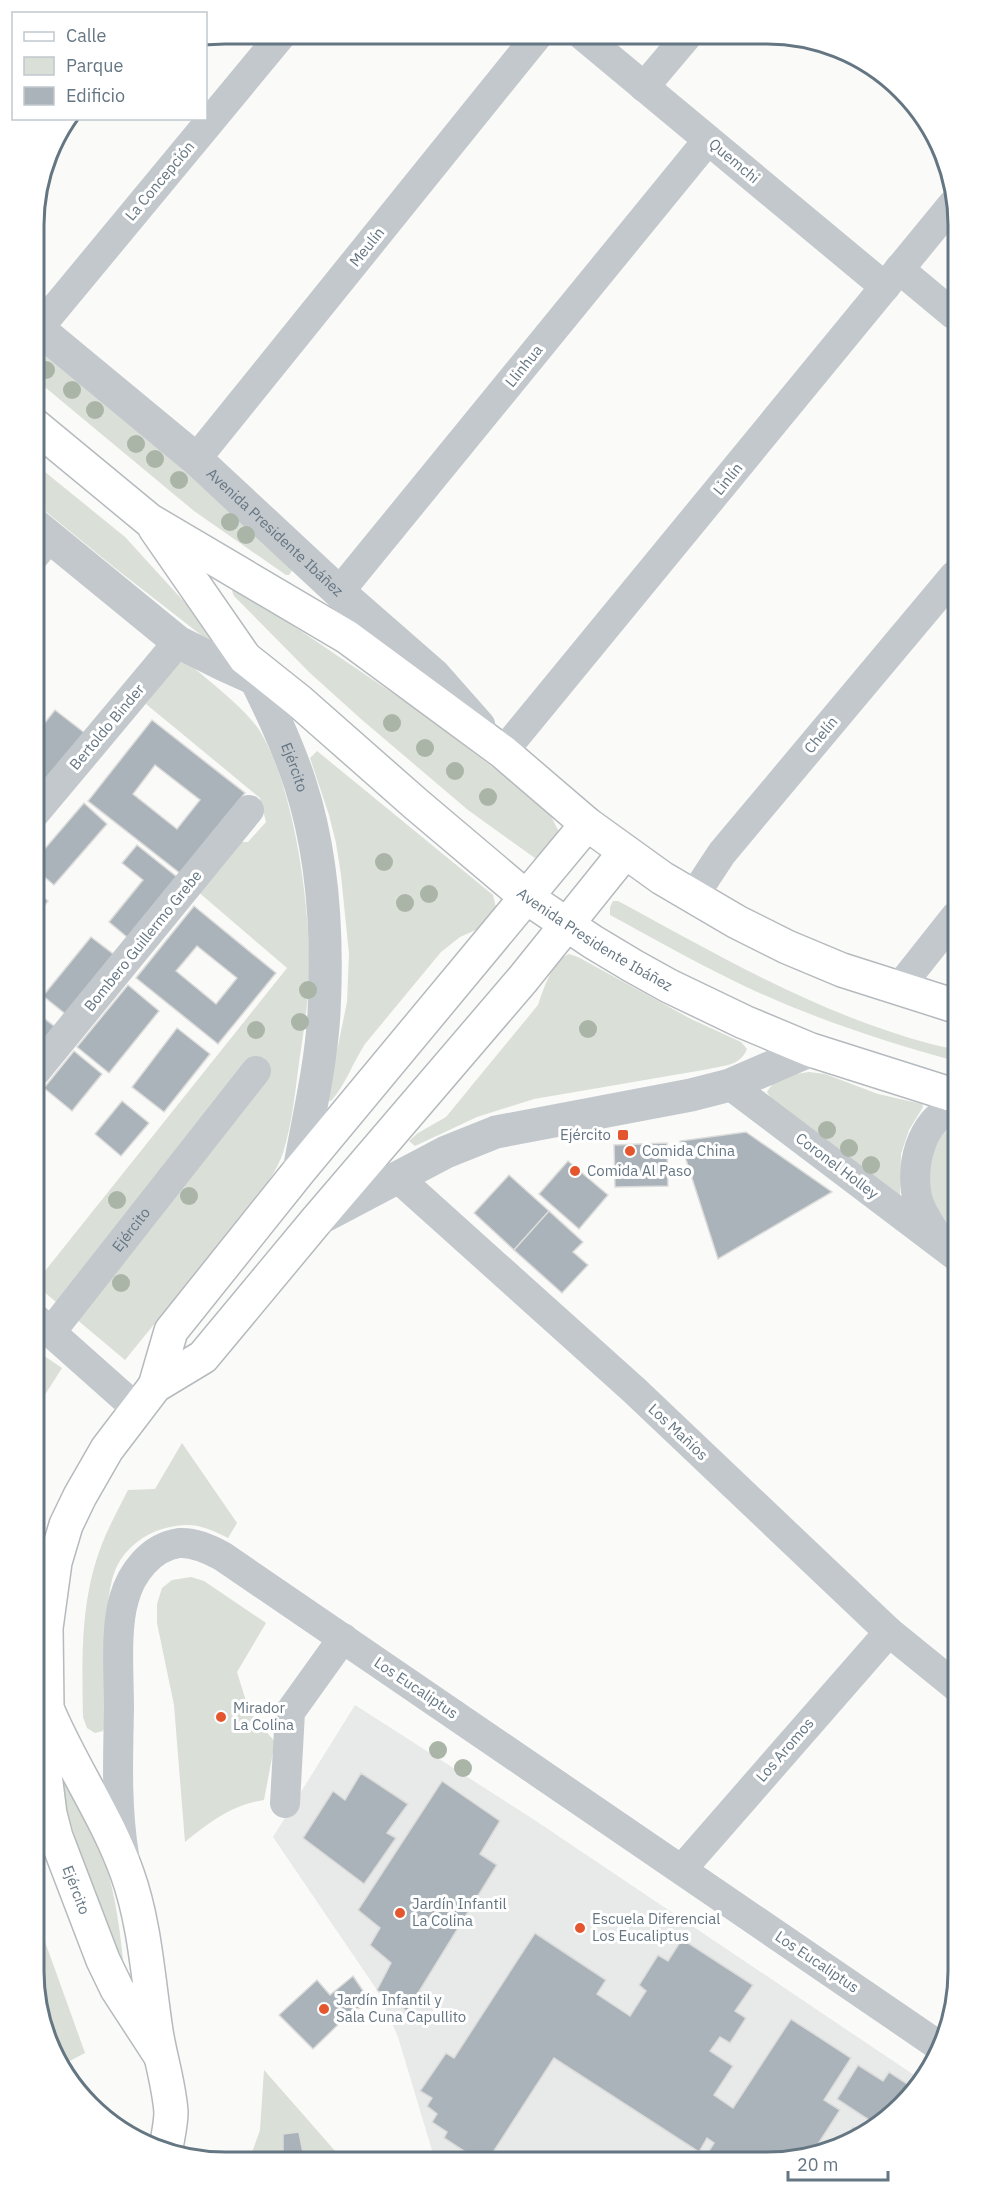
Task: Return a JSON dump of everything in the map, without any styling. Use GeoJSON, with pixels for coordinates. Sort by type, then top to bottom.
{"type":"FeatureCollection","features":[{"type":"Feature","properties":{"kind":"main road","name":"Avenida Presidente Ibáñez"},"geometry":{"type":"LineString","coordinates":[[44,432],[149,519],[347,637],[503,752],[586,824],[693,897],[787,947],[842,970],[948,1004]]}},
{"type":"Feature","properties":{"kind":"main road","name":"Avenida Presidente Ibáñez"},"geometry":{"type":"LineString","coordinates":[[149,519],[251,669],[288,692],[526,897],[604,949],[669,986],[744,1022],[811,1050],[948,1093]]}},
{"type":"Feature","properties":{"kind":"main road","name":"Ejército"},"geometry":{"type":"LineString","coordinates":[[44,1746],[47,1708],[46,1628],[49,1594],[63,1534],[96,1468],[146,1398],[171,1331],[299,1171],[586,824]]}},
{"type":"Feature","properties":{"kind":"main road","name":"Ejército"},"geometry":{"type":"LineString","coordinates":[[146,1398],[202,1357],[567,925],[625,852]]}},
{"type":"Feature","properties":{"kind":"main road","name":"Ejército"},"geometry":{"type":"LineString","coordinates":[[47,1708],[68,1756],[97,1807],[127,1872],[137,1907],[171,2113],[167,2142]]}},
{"type":"Feature","properties":{"kind":"main road","name":"Ejército"},"geometry":{"type":"LineString","coordinates":[[44,1767],[50,1814],[56,1837],[103,1960],[117,1989],[160,2055]]}},
{"type":"Feature","properties":{"kind":"street","name":"Meulín"},"geometry":{"type":"LineString","coordinates":[[196,459],[531,43]]}},
{"type":"Feature","properties":{"kind":"street","name":"Quemchi"},"geometry":{"type":"LineString","coordinates":[[592,43],[708,140],[892,278],[948,311]]}},
{"type":"Feature","properties":{"kind":"street"},"geometry":{"type":"LineString","coordinates":[[644,87],[681,43]]}},
{"type":"Feature","properties":{"kind":"street","name":"La Concepción"},"geometry":{"type":"LineString","coordinates":[[44,317],[274,44]]}},
{"type":"Feature","properties":{"kind":"street","name":"Llinhua"},"geometry":{"type":"LineString","coordinates":[[339,592],[708,140]]}},
{"type":"Feature","properties":{"kind":"street","name":"Linlín"},"geometry":{"type":"LineString","coordinates":[[503,752],[947,211]]}},
{"type":"Feature","properties":{"kind":"street","name":"Avenida Presidente Ibáñez"},"geometry":{"type":"LineString","coordinates":[[44,334],[196,459],[339,592],[434,675],[503,752]]}},
{"type":"Feature","properties":{"kind":"street","name":"Avenida Presidente Ibáñez"},"geometry":{"type":"LineString","coordinates":[[44,542],[178,642],[251,669]]}},
{"type":"Feature","properties":{"kind":"street","name":"Chelín"},"geometry":{"type":"LineString","coordinates":[[693,897],[722,853],[948,583]]}},
{"type":"Feature","properties":{"kind":"street","name":"Bertoldo Binder"},"geometry":{"type":"LineString","coordinates":[[44,803],[178,642]]}},
{"type":"Feature","properties":{"kind":"street","name":"Ejército"},"geometry":{"type":"LineString","coordinates":[[251,669],[300,785],[314,840],[324,904],[326,968],[324,1015],[299,1171]]}},
{"type":"Feature","properties":{"kind":"street","name":"Bombero Guillermo Grebe"},"geometry":{"type":"LineString","coordinates":[[44,1061],[249,810]]}},
{"type":"Feature","properties":{"kind":"street"},"geometry":{"type":"LineString","coordinates":[[898,989],[948,926]]}},
{"type":"Feature","properties":{"kind":"street","name":"Ejército"},"geometry":{"type":"LineString","coordinates":[[316,1221],[446,1152],[496,1132],[691,1095],[730,1085],[811,1050]]}},
{"type":"Feature","properties":{"kind":"street","name":"Ejército"},"geometry":{"type":"LineString","coordinates":[[44,1326],[256,1071]]}},
{"type":"Feature","properties":{"kind":"street","name":"Coronel Holley"},"geometry":{"type":"LineString","coordinates":[[730,1085],[948,1249]]}},
{"type":"Feature","properties":{"kind":"street","name":"Coronel Holley"},"geometry":{"type":"LineString","coordinates":[[948,1112],[933,1121],[926,1130],[921,1142],[916,1173],[918,1203],[948,1248]]}},
{"type":"Feature","properties":{"kind":"street","name":"Los Mañíos"},"geometry":{"type":"LineString","coordinates":[[397,1177],[634,1390],[889,1632],[948,1680]]}},
{"type":"Feature","properties":{"kind":"street"},"geometry":{"type":"LineString","coordinates":[[44,1326],[146,1398]]}},
{"type":"Feature","properties":{"kind":"street","name":"Los Eucaliptus"},"geometry":{"type":"LineString","coordinates":[[127,1872],[118,1798],[120,1624],[124,1599],[138,1568],[149,1556],[179,1544],[191,1544],[208,1549],[343,1638],[934,2042]]}},
{"type":"Feature","properties":{"kind":"street","name":"Los Aromos"},"geometry":{"type":"LineString","coordinates":[[682,1869],[889,1632]]}},
{"type":"Feature","properties":{"kind":"street"},"geometry":{"type":"LineString","coordinates":[[285,1803],[290,1712],[343,1638]]}},
{"type":"Feature","properties":{"kind":"shaded area","name":"Escuela Diferencial Los Eucaliptus"},"geometry":{"type":"Polygon","coordinates":[[[355,1705],[533,1819],[915,2076],[895,2098],[868,2121],[837,2138],[791,2150],[768,2152],[432,2152],[398,2037],[377,1990],[273,1837],[355,1705]]]}},
{"type":"Feature","properties":{"kind":"green space"},"geometry":{"type":"Polygon","coordinates":[[[44,350],[233,508],[293,569],[289,575],[286,575],[194,511],[44,386],[44,350]]]}},
{"type":"Feature","properties":{"kind":"green space"},"geometry":{"type":"Polygon","coordinates":[[[44,471],[125,537],[209,629],[215,642],[210,642],[44,510],[44,471]]]}},
{"type":"Feature","properties":{"kind":"green space"},"geometry":{"type":"Polygon","coordinates":[[[235,589],[422,713],[538,802],[550,814],[560,834],[539,861],[468,810],[361,719],[310,673],[234,596],[232,591],[235,589]]]}},
{"type":"Feature","properties":{"kind":"green space"},"geometry":{"type":"Polygon","coordinates":[[[182,658],[225,694],[246,714],[261,733],[273,757],[292,818],[304,886],[309,977],[291,1120],[278,1165],[255,1200],[125,1360],[44,1292],[44,1272],[287,968],[196,890],[232,842],[248,842],[266,822],[260,798],[146,704],[182,658]]]}},
{"type":"Feature","properties":{"kind":"green space"},"geometry":{"type":"Polygon","coordinates":[[[317,751],[493,895],[496,908],[480,928],[460,937],[441,952],[365,1044],[341,1088],[331,1101],[327,1100],[347,1002],[349,954],[336,843],[310,758],[317,751]]]}},
{"type":"Feature","properties":{"kind":"green space"},"geometry":{"type":"Polygon","coordinates":[[[613,901],[618,901],[772,983],[835,1011],[900,1035],[948,1047],[948,1059],[842,1026],[759,993],[610,915],[613,901]]]}},
{"type":"Feature","properties":{"kind":"green space"},"geometry":{"type":"Polygon","coordinates":[[[569,954],[691,1019],[741,1042],[747,1049],[744,1055],[736,1062],[721,1067],[534,1099],[477,1117],[415,1146],[409,1141],[418,1133],[446,1117],[538,1005],[553,969],[569,954]]]}},
{"type":"Feature","properties":{"kind":"green space"},"geometry":{"type":"Polygon","coordinates":[[[809,1072],[825,1074],[878,1094],[922,1104],[923,1107],[909,1130],[901,1154],[900,1195],[771,1098],[767,1092],[780,1079],[809,1072]]]}},
{"type":"Feature","properties":{"kind":"green space"},"geometry":{"type":"Polygon","coordinates":[[[948,1128],[948,1230],[935,1219],[928,1197],[928,1150],[948,1128]]]}},
{"type":"Feature","properties":{"kind":"green space"},"geometry":{"type":"Polygon","coordinates":[[[44,1356],[62,1368],[44,1396],[44,1356]]]}},
{"type":"Feature","properties":{"kind":"green space"},"geometry":{"type":"Polygon","coordinates":[[[182,1443],[237,1523],[228,1538],[211,1530],[189,1525],[162,1529],[148,1535],[125,1553],[112,1580],[106,1619],[106,1722],[103,1731],[95,1733],[87,1728],[83,1717],[82,1673],[86,1608],[95,1565],[105,1537],[128,1490],[155,1489],[182,1443]]]}},
{"type":"Feature","properties":{"kind":"green space"},"geometry":{"type":"Polygon","coordinates":[[[191,1577],[204,1581],[266,1623],[237,1672],[249,1711],[275,1742],[264,1800],[231,1810],[212,1821],[185,1842],[174,1705],[157,1623],[157,1604],[162,1588],[172,1580],[191,1577]]]}},
{"type":"Feature","properties":{"kind":"green space"},"geometry":{"type":"Polygon","coordinates":[[[60,1775],[63,1776],[86,1817],[104,1859],[115,1900],[124,1969],[122,1969],[78,1848],[60,1775]]]}},
{"type":"Feature","properties":{"kind":"green space"},"geometry":{"type":"Polygon","coordinates":[[[44,1939],[85,2053],[68,2062],[57,2040],[45,1994],[44,1939]]]}},
{"type":"Feature","properties":{"kind":"green space"},"geometry":{"type":"Polygon","coordinates":[[[264,2070],[336,2152],[252,2152],[260,2130],[264,2070]]]}},
{"type":"Feature","properties":{"kind":"building"},"geometry":{"type":"Polygon","coordinates":[[[55,710],[86,734],[44,785],[44,724],[55,710]]]}},
{"type":"Feature","properties":{"kind":"building"},"geometry":{"type":"Polygon","coordinates":[[[152,720],[245,793],[181,874],[88,801],[152,720]],[[155,765],[133,794],[177,829],[200,800],[155,765]]]}},
{"type":"Feature","properties":{"kind":"building"},"geometry":{"type":"Polygon","coordinates":[[[84,803],[107,824],[54,885],[44,877],[44,850],[84,803]]]}},
{"type":"Feature","properties":{"kind":"building"},"geometry":{"type":"Polygon","coordinates":[[[137,845],[182,881],[133,942],[109,922],[143,880],[122,863],[137,845]]]}},
{"type":"Feature","properties":{"kind":"building"},"geometry":{"type":"Polygon","coordinates":[[[194,906],[276,973],[218,1044],[136,978],[194,906]],[[197,946],[176,971],[216,1004],[237,978],[197,946]]]}},
{"type":"Feature","properties":{"kind":"building"},"geometry":{"type":"Polygon","coordinates":[[[91,937],[121,960],[73,1020],[44,995],[91,937]]]}},
{"type":"Feature","properties":{"kind":"building"},"geometry":{"type":"Polygon","coordinates":[[[128,985],[159,1011],[109,1073],[77,1047],[128,985]]]}},
{"type":"Feature","properties":{"kind":"building"},"geometry":{"type":"Polygon","coordinates":[[[44,1018],[59,1030],[44,1050],[44,1018]]]}},
{"type":"Feature","properties":{"kind":"building"},"geometry":{"type":"Polygon","coordinates":[[[177,1028],[210,1054],[164,1112],[132,1087],[177,1028]]]}},
{"type":"Feature","properties":{"kind":"building"},"geometry":{"type":"Polygon","coordinates":[[[74,1051],[102,1074],[72,1111],[44,1088],[74,1051]]]}},
{"type":"Feature","properties":{"kind":"building"},"geometry":{"type":"Polygon","coordinates":[[[122,1101],[149,1123],[121,1156],[95,1134],[122,1101]]]}},
{"type":"Feature","properties":{"kind":"building"},"geometry":{"type":"Polygon","coordinates":[[[746,1132],[832,1192],[718,1259],[680,1141],[746,1132]]]}},
{"type":"Feature","properties":{"kind":"building"},"geometry":{"type":"Polygon","coordinates":[[[667,1143],[668,1186],[615,1187],[614,1145],[667,1143]]]}},
{"type":"Feature","properties":{"kind":"building"},"geometry":{"type":"Polygon","coordinates":[[[568,1161],[608,1195],[579,1229],[539,1194],[568,1161]]]}},
{"type":"Feature","properties":{"kind":"building"},"geometry":{"type":"Polygon","coordinates":[[[509,1175],[549,1211],[514,1250],[474,1213],[509,1175]]]}},
{"type":"Feature","properties":{"kind":"building"},"geometry":{"type":"Polygon","coordinates":[[[549,1211],[583,1242],[573,1252],[588,1265],[562,1293],[514,1250],[549,1211]]]}},
{"type":"Feature","properties":{"kind":"building"},"geometry":{"type":"Polygon","coordinates":[[[361,1773],[408,1804],[387,1833],[396,1838],[364,1884],[303,1838],[333,1791],[345,1800],[361,1773]]]}},
{"type":"Feature","properties":{"kind":"building"},"geometry":{"type":"Polygon","coordinates":[[[442,1781],[500,1821],[480,1854],[497,1865],[407,2011],[377,1990],[391,1963],[370,1945],[380,1928],[358,1910],[442,1781]]]}},
{"type":"Feature","properties":{"kind":"building"},"geometry":{"type":"Polygon","coordinates":[[[535,1933],[606,1980],[597,1994],[630,2016],[646,1991],[639,1985],[658,1955],[668,1961],[682,1939],[753,1985],[735,2011],[746,2018],[730,2043],[720,2037],[710,2051],[733,2066],[714,2095],[733,2108],[791,2019],[851,2058],[824,2100],[840,2110],[818,2144],[814,2145],[768,2152],[708,2152],[714,2143],[707,2138],[699,2152],[554,2058],[493,2152],[465,2152],[444,2138],[447,2132],[432,2122],[437,2114],[427,2106],[432,2098],[420,2091],[446,2053],[454,2058],[535,1933]]]}},
{"type":"Feature","properties":{"kind":"building"},"geometry":{"type":"Polygon","coordinates":[[[353,1976],[370,2001],[347,2016],[313,2049],[279,2015],[317,1980],[330,1995],[353,1976]]]}},
{"type":"Feature","properties":{"kind":"building"},"geometry":{"type":"Polygon","coordinates":[[[858,2065],[883,2081],[889,2072],[908,2084],[869,2120],[837,2099],[858,2065]]]}},
{"type":"Feature","properties":{"kind":"building"},"geometry":{"type":"Polygon","coordinates":[[[299,2132],[303,2152],[283,2152],[283,2134],[299,2132]]]}},
{"type":"Feature","properties":{"kind":"place","name":"Ejército"},"geometry":{"type":"Point","coordinates":[623,1135]}},
{"type":"Feature","properties":{"kind":"place","name":"Comida China"},"geometry":{"type":"Point","coordinates":[630,1151]}},
{"type":"Feature","properties":{"kind":"place","name":"Comida Al Paso"},"geometry":{"type":"Point","coordinates":[575,1171]}},
{"type":"Feature","properties":{"kind":"place","name":"Mirador La Colina"},"geometry":{"type":"Point","coordinates":[221,1717]}},
{"type":"Feature","properties":{"kind":"place","name":"Jardín Infantil La Colina"},"geometry":{"type":"Point","coordinates":[400,1913]}},
{"type":"Feature","properties":{"kind":"place","name":"Escuela Diferencial Los Eucaliptus"},"geometry":{"type":"Point","coordinates":[580,1928]}},
{"type":"Feature","properties":{"kind":"place","name":"Jardín Infantil y Sala Cuna Capullito"},"geometry":{"type":"Point","coordinates":[324,2009]}}]}
